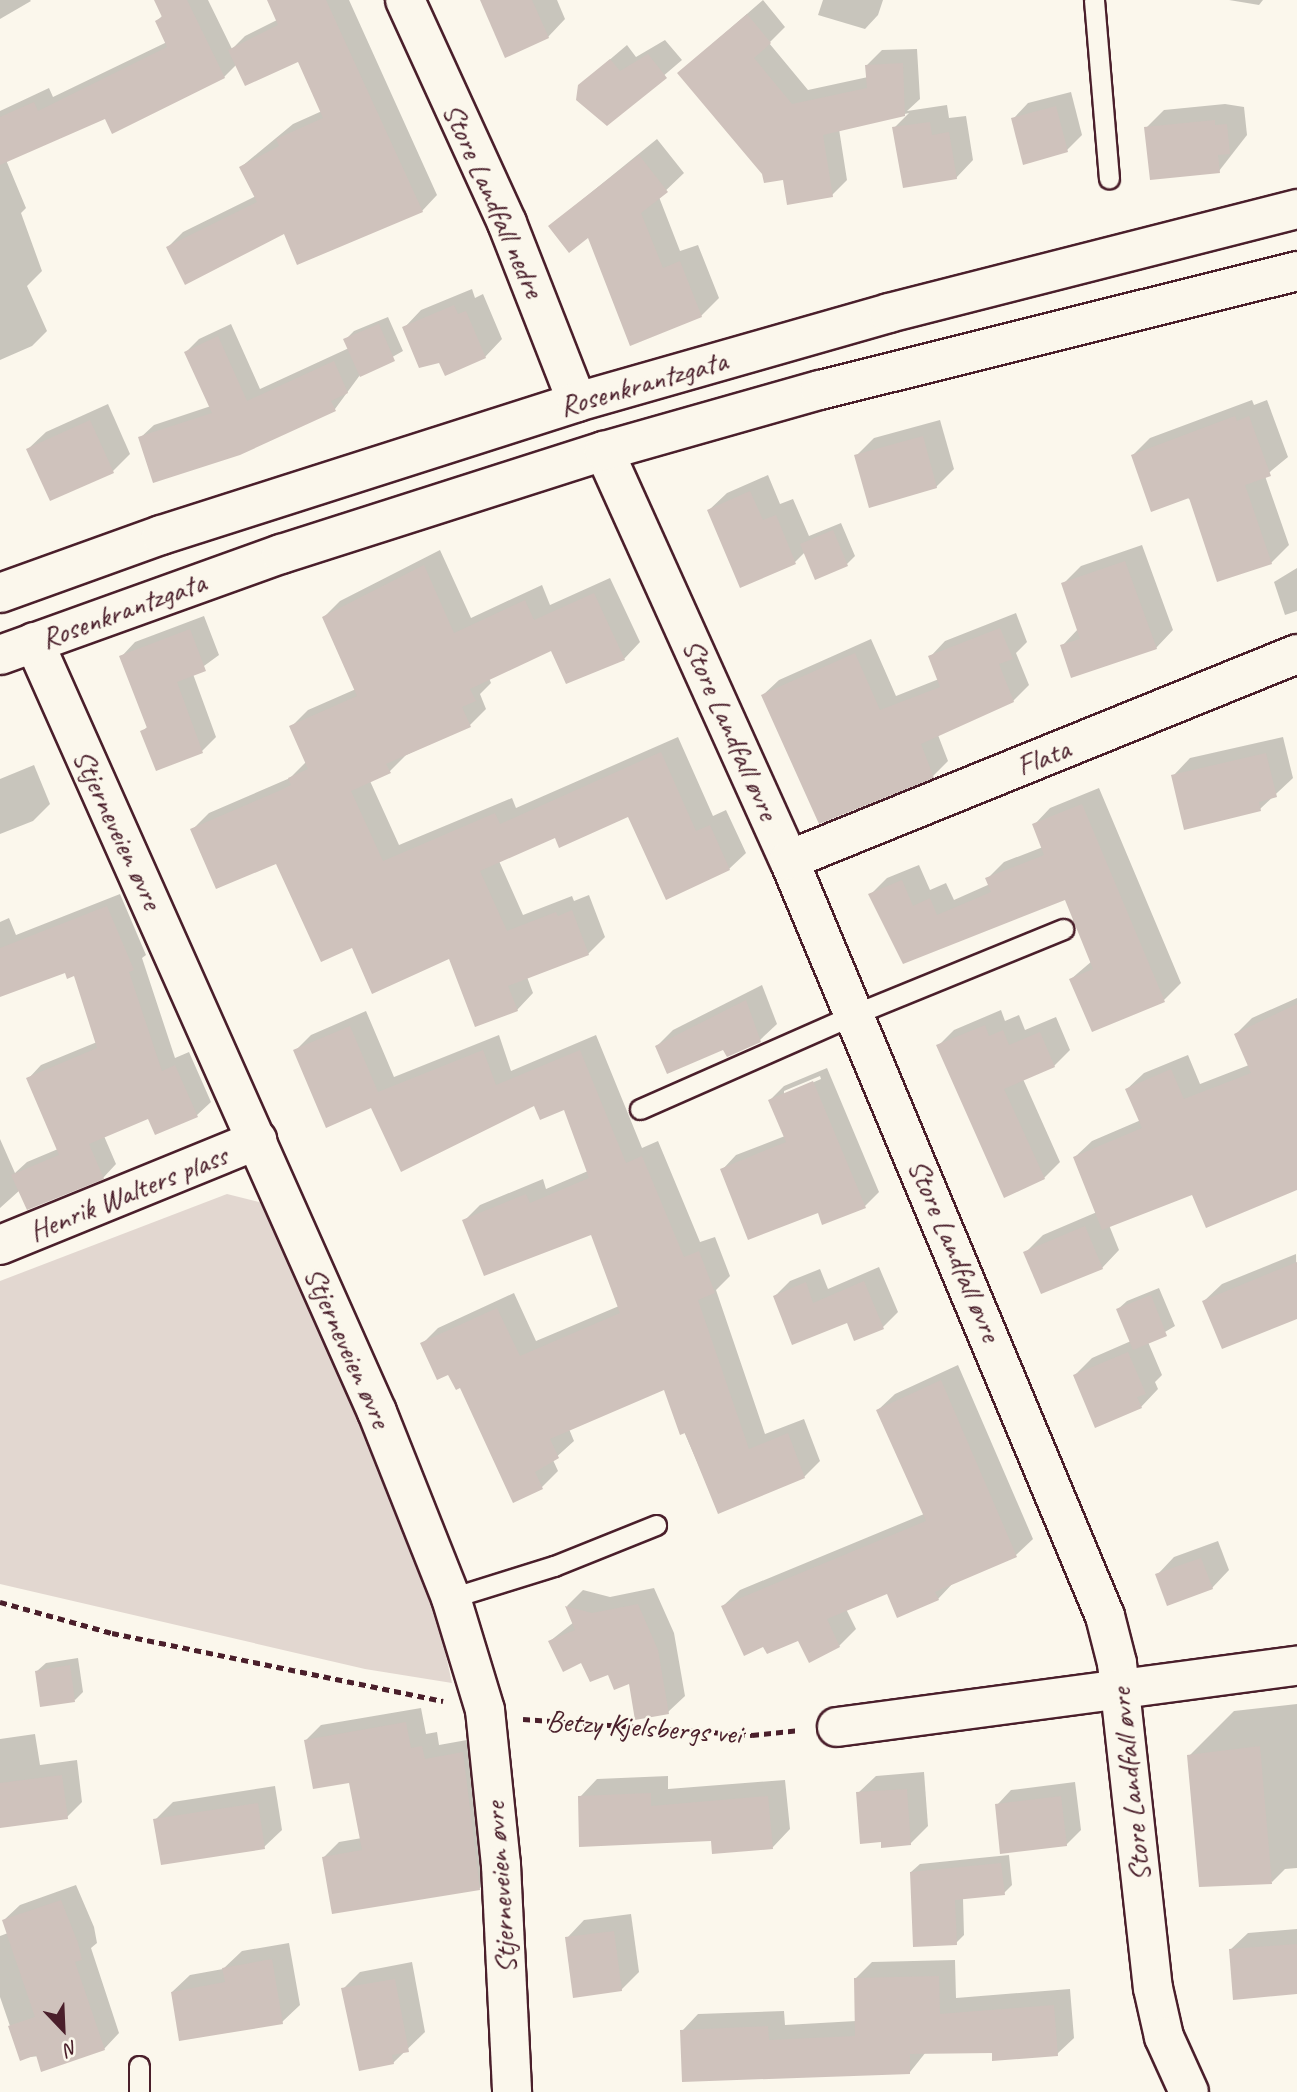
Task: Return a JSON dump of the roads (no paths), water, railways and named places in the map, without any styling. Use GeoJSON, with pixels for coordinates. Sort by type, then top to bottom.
{"type":"FeatureCollection","features":[{"type":"Feature","properties":{"kind":"street","name":"Store Landfall nedre"},"geometry":{"type":"LineString","coordinates":[[405,0],[507,223],[577,402]]}},
{"type":"Feature","properties":{"kind":"street","name":"Rosenkrantzgata"},"geometry":{"type":"LineString","coordinates":[[3,583],[577,402],[889,313],[1297,209]]}},
{"type":"Feature","properties":{"kind":"street","name":"Rosenkrantzgata"},"geometry":{"type":"LineString","coordinates":[[17,649],[269,558],[604,451],[820,390],[1297,271]]}},
{"type":"Feature","properties":{"kind":"street","name":"Store Landfall øvre"},"geometry":{"type":"LineString","coordinates":[[604,451],[789,860],[1086,1563],[1105,1616],[1120,1690],[1153,1988],[1180,2090]]}},
{"type":"Feature","properties":{"kind":"street","name":"Stjerneveien øvre"},"geometry":{"type":"LineString","coordinates":[[17,649],[257,1140],[377,1412],[451,1598],[485,1710],[502,1865],[512,2092]]}},
{"type":"Feature","properties":{"kind":"street","name":"Flata"},"geometry":{"type":"LineString","coordinates":[[789,860],[1297,654]]}},
{"type":"Feature","properties":{"kind":"street","name":"Henrik Walters plass"},"geometry":{"type":"LineString","coordinates":[[0,1245],[257,1140]]}},
{"type":"Feature","properties":{"kind":"street"},"geometry":{"type":"LineString","coordinates":[[837,1727],[1297,1666]]}},
{"type":"Feature","properties":{"kind":"lane"},"geometry":{"type":"LineString","coordinates":[[1094,0],[1108,178]]}},
{"type":"Feature","properties":{"kind":"lane"},"geometry":{"type":"LineString","coordinates":[[640,1110],[855,1014],[1063,929]]}},
{"type":"Feature","properties":{"kind":"lane"},"geometry":{"type":"LineString","coordinates":[[451,1598],[554,1566],[656,1525]]}},
{"type":"Feature","properties":{"kind":"lane"},"geometry":{"type":"LineString","coordinates":[[139,2066],[139,2092]]}}]}
